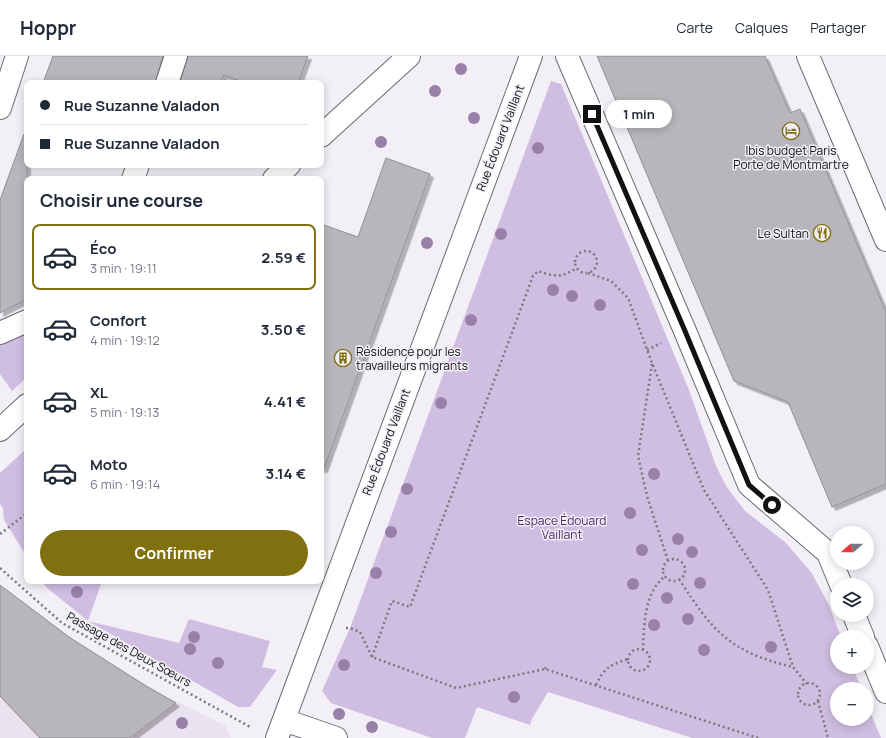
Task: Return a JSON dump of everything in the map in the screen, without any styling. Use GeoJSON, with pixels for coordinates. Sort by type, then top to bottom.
{"type":"FeatureCollection","features":[{"type":"Feature","properties":{"kind":"street"},"geometry":{"type":"LineString","coordinates":[[1,102],[17,56]]}},
{"type":"Feature","properties":{"kind":"street"},"geometry":{"type":"LineString","coordinates":[[168,80],[176,56]]}},
{"type":"Feature","properties":{"kind":"street","name":"Rue Édouard Vaillant"},"geometry":{"type":"LineString","coordinates":[[280,729],[531,56]]}},
{"type":"Feature","properties":{"kind":"street"},"geometry":{"type":"LineString","coordinates":[[567,56],[685,331],[749,485],[828,553],[838,578]]}},
{"type":"Feature","properties":{"kind":"street"},"geometry":{"type":"LineString","coordinates":[[808,56],[886,240]]}},
{"type":"Feature","properties":{"kind":"street"},"geometry":{"type":"LineString","coordinates":[[324,133],[403,59]]}},
{"type":"Feature","properties":{"kind":"street"},"geometry":{"type":"LineString","coordinates":[[277,176],[286,168]]}},
{"type":"Feature","properties":{"kind":"street"},"geometry":{"type":"LineString","coordinates":[[0,333],[24,322]]}},
{"type":"Feature","properties":{"kind":"street"},"geometry":{"type":"LineString","coordinates":[[0,430],[24,408]]}},
{"type":"Feature","properties":{"kind":"street"},"geometry":{"type":"LineString","coordinates":[[874,663],[886,692]]}},
{"type":"Feature","properties":{"kind":"street"},"geometry":{"type":"LineString","coordinates":[[280,729],[336,738]]}},
{"type":"Feature","properties":{"kind":"path"},"geometry":{"type":"LineString","coordinates":[[588,273],[594,269],[597,262],[592,253],[585,251],[578,255],[575,261],[577,268],[582,272],[610,281],[628,298],[652,364],[704,490],[768,590],[793,667],[807,684]]}},
{"type":"Feature","properties":{"kind":"path"},"geometry":{"type":"LineString","coordinates":[[372,657],[392,601],[410,607],[533,276],[538,271],[554,277],[567,274],[577,268]]}},
{"type":"Feature","properties":{"kind":"path"},"geometry":{"type":"LineString","coordinates":[[652,364],[638,456],[647,496],[668,561]]}},
{"type":"Feature","properties":{"kind":"path"},"geometry":{"type":"LineString","coordinates":[[0,534],[24,515]]}},
{"type":"Feature","properties":{"kind":"path"},"geometry":{"type":"LineString","coordinates":[[678,560],[683,564],[685,571],[682,577],[673,581],[665,576],[664,566],[668,561],[678,560]]}},
{"type":"Feature","properties":{"kind":"path","name":"Passage des Deux Sœurs"},"geometry":{"type":"LineString","coordinates":[[0,568],[62,623],[253,728]]}},
{"type":"Feature","properties":{"kind":"path"},"geometry":{"type":"LineString","coordinates":[[643,650],[633,651],[630,654],[628,663],[635,671],[642,670],[648,666],[649,659],[646,652],[643,650],[643,634],[650,595],[656,583],[665,576]]}},
{"type":"Feature","properties":{"kind":"path"},"geometry":{"type":"LineString","coordinates":[[679,579],[710,624],[728,641],[757,657],[770,662],[793,667]]}},
{"type":"Feature","properties":{"kind":"path"},"geometry":{"type":"LineString","coordinates":[[316,631],[350,628],[360,632],[372,657],[456,688],[546,669],[758,738]]}},
{"type":"Feature","properties":{"kind":"path"},"geometry":{"type":"LineString","coordinates":[[596,685],[601,673],[614,664],[628,660]]}},
{"type":"Feature","properties":{"kind":"path"},"geometry":{"type":"LineString","coordinates":[[546,669],[547,665]]}},
{"type":"Feature","properties":{"kind":"path"},"geometry":{"type":"LineString","coordinates":[[818,702],[807,705],[801,701],[799,691],[804,685],[814,685],[819,689],[820,695],[818,702],[828,738]]}},
{"type":"Feature","properties":{"kind":"shaded area"},"geometry":{"type":"Polygon","coordinates":[[[0,585],[69,637],[91,651],[162,694],[226,726],[231,738],[0,738],[0,585]]]}},
{"type":"Feature","properties":{"kind":"green space","name":"Espace Édouard Vaillant"},"geometry":{"type":"Polygon","coordinates":[[[551,81],[561,84],[689,390],[716,466],[726,486],[745,511],[785,542],[811,572],[828,603],[830,608],[830,622],[835,622],[838,630],[830,630],[830,674],[856,674],[858,682],[830,682],[830,726],[874,726],[874,721],[881,738],[692,738],[548,692],[530,725],[477,707],[465,738],[432,738],[331,703],[322,691],[350,628],[551,81]]]}},
{"type":"Feature","properties":{"kind":"green space"},"geometry":{"type":"Polygon","coordinates":[[[24,333],[24,380],[12,391],[0,374],[0,345],[24,333]]]}},
{"type":"Feature","properties":{"kind":"green space"},"geometry":{"type":"Polygon","coordinates":[[[24,451],[24,552],[4,520],[3,508],[0,504],[0,473],[24,451]]]}},
{"type":"Feature","properties":{"kind":"green space"},"geometry":{"type":"Polygon","coordinates":[[[44,584],[101,584],[88,621],[44,584]]]}},
{"type":"Feature","properties":{"kind":"green space"},"geometry":{"type":"Polygon","coordinates":[[[189,619],[270,641],[262,667],[277,670],[250,707],[238,707],[88,621],[179,643],[189,619]]]}},
{"type":"Feature","properties":{"kind":"building"},"geometry":{"type":"Polygon","coordinates":[[[53,56],[163,56],[156,80],[44,80],[53,56]]]}},
{"type":"Feature","properties":{"kind":"building"},"geometry":{"type":"Polygon","coordinates":[[[188,56],[308,56],[299,80],[237,80],[224,75],[222,80],[181,80],[188,56]]]}},
{"type":"Feature","properties":{"kind":"building"},"geometry":{"type":"Polygon","coordinates":[[[597,56],[765,56],[790,113],[800,109],[886,312],[886,484],[832,507],[788,402],[734,381],[597,56]]]}},
{"type":"Feature","properties":{"kind":"building"},"geometry":{"type":"Polygon","coordinates":[[[24,134],[24,168],[27,168],[27,176],[24,176],[24,301],[0,313],[0,200],[24,134]]]}},
{"type":"Feature","properties":{"kind":"building","name":"Résidence pour les travailleurs migrants"},"geometry":{"type":"Polygon","coordinates":[[[386,158],[430,174],[324,469],[324,225],[358,237],[386,158]]]}},
{"type":"Feature","properties":{"kind":"building"},"geometry":{"type":"Polygon","coordinates":[[[0,585],[69,637],[146,686],[176,703],[130,738],[40,738],[0,696],[0,585]]]}},
{"type":"Feature","properties":{"kind":"place","name":"Ibis budget Paris Porte de Montmartre"},"geometry":{"type":"Point","coordinates":[791,131]}},
{"type":"Feature","properties":{"kind":"place","name":"Le Sultan"},"geometry":{"type":"Point","coordinates":[822,233]}},
{"type":"Feature","properties":{"kind":"place","name":"Résidence pour les travailleurs migrants"},"geometry":{"type":"Point","coordinates":[343,358]}},
{"type":"Feature","properties":{"kind":"route"},"geometry":{"type":"LineString","coordinates":[[592,114],[749,485],[772,505]]}}]}
